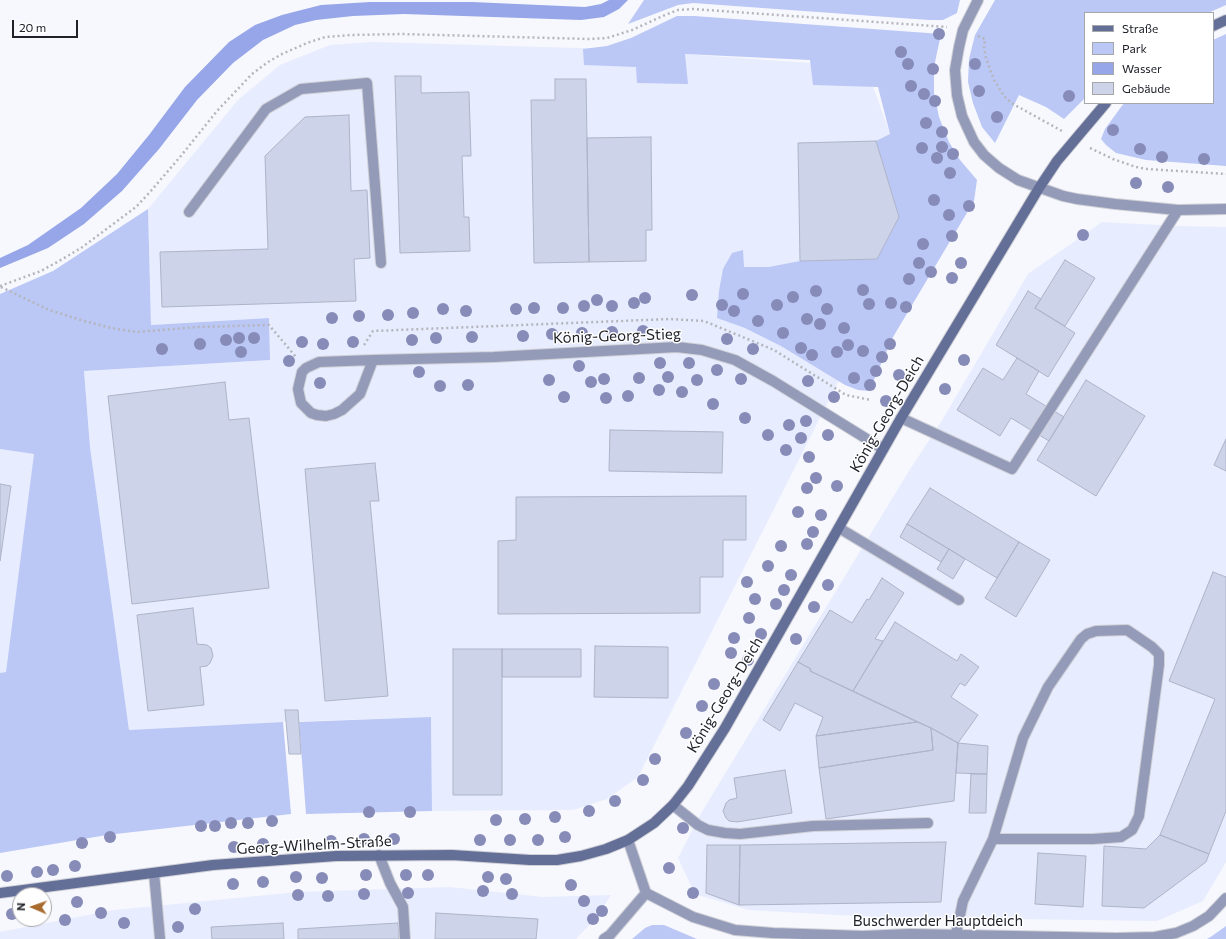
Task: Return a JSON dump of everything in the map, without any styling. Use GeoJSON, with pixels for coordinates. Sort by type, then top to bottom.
{"type":"FeatureCollection","features":[{"type":"Feature","properties":{"kind":"main road"},"geometry":{"type":"LineString","coordinates":[[1214,26],[1226,20]]}},
{"type":"Feature","properties":{"kind":"main road","name":"König-Georg-Deich"},"geometry":{"type":"LineString","coordinates":[[628,840],[654,823],[673,805],[688,786],[725,728],[901,418],[1039,188],[1057,162],[1105,104]]}},
{"type":"Feature","properties":{"kind":"main road","name":"Georg-Wilhelm-Straße"},"geometry":{"type":"LineString","coordinates":[[0,892],[213,865],[336,856],[452,855],[530,860],[557,860],[582,856],[606,849],[628,840]]}},
{"type":"Feature","properties":{"kind":"street"},"geometry":{"type":"LineString","coordinates":[[978,0],[963,30],[959,47],[955,70],[957,94],[966,126],[974,142],[984,155],[999,168],[1018,180],[1063,196],[1077,199],[1178,210],[1226,208]]}},
{"type":"Feature","properties":{"kind":"street"},"geometry":{"type":"LineString","coordinates":[[189,212],[266,109],[301,89],[367,83],[381,263]]}},
{"type":"Feature","properties":{"kind":"street"},"geometry":{"type":"LineString","coordinates":[[901,418],[1012,469],[1178,210]]}},
{"type":"Feature","properties":{"kind":"street","name":"König-Georg-Stieg"},"geometry":{"type":"LineString","coordinates":[[306,368],[319,362],[494,357],[670,347],[702,350],[735,360],[883,449]]}},
{"type":"Feature","properties":{"kind":"street"},"geometry":{"type":"LineString","coordinates":[[306,368],[302,372],[299,379],[298,389],[301,403],[311,413],[326,416],[342,410],[360,394],[373,360]]}},
{"type":"Feature","properties":{"kind":"street"},"geometry":{"type":"LineString","coordinates":[[839,528],[959,600]]}},
{"type":"Feature","properties":{"kind":"street"},"geometry":{"type":"LineString","coordinates":[[956,934],[963,901],[993,839],[1023,738],[1048,687],[1081,639],[1087,634],[1096,631],[1127,630],[1152,647],[1159,654],[1159,665],[1139,816],[1132,830],[1121,836],[1093,839],[993,839]]}},
{"type":"Feature","properties":{"kind":"street"},"geometry":{"type":"LineString","coordinates":[[673,805],[698,825],[708,830],[725,833],[740,834],[813,826],[928,823]]}},
{"type":"Feature","properties":{"kind":"street"},"geometry":{"type":"LineString","coordinates":[[604,939],[610,935],[646,893],[628,840]]}},
{"type":"Feature","properties":{"kind":"street"},"geometry":{"type":"LineString","coordinates":[[379,855],[390,883],[403,907],[405,939]]}},
{"type":"Feature","properties":{"kind":"street"},"geometry":{"type":"LineString","coordinates":[[154,873],[160,939]]}},
{"type":"Feature","properties":{"kind":"street","name":"Buschwerder Hauptdeich"},"geometry":{"type":"LineString","coordinates":[[646,893],[693,917],[735,930],[866,937],[910,934],[956,934],[1116,938],[1155,937],[1176,933],[1193,926],[1209,916],[1226,898]]}},
{"type":"Feature","properties":{"kind":"path"},"geometry":{"type":"LineString","coordinates":[[498,36],[574,39],[607,38],[632,30],[678,10],[693,9],[931,26],[963,30],[985,39],[984,48],[986,58],[994,80],[1004,96],[1013,104],[1076,138],[1102,154],[1136,167],[1146,169],[1226,174]]}},
{"type":"Feature","properties":{"kind":"path"},"geometry":{"type":"LineString","coordinates":[[0,286],[49,310],[84,321],[137,332],[198,327],[269,325],[306,368]]}},
{"type":"Feature","properties":{"kind":"shaded area"},"geometry":{"type":"Polygon","coordinates":[[[373,42],[613,49],[866,67],[922,223],[892,276],[638,777],[607,799],[573,810],[432,811],[431,717],[283,722],[129,730],[90,447],[84,371],[270,360],[269,318],[151,325],[148,209],[238,100],[280,65],[330,45],[373,42]]]}},
{"type":"Feature","properties":{"kind":"shaded area"},"geometry":{"type":"Polygon","coordinates":[[[1102,222],[1226,227],[1226,862],[1203,901],[1157,921],[873,917],[749,910],[695,894],[678,858],[700,815],[907,474],[941,422],[1028,274],[1102,222]]]}},
{"type":"Feature","properties":{"kind":"shaded area"},"geometry":{"type":"Polygon","coordinates":[[[0,449],[35,454],[6,672],[0,673],[0,449]]]}},
{"type":"Feature","properties":{"kind":"shaded area"},"geometry":{"type":"Polygon","coordinates":[[[450,887],[543,897],[611,895],[597,917],[576,939],[0,939],[0,932],[26,927],[52,927],[52,922],[114,910],[298,892],[450,887]]]}},
{"type":"Feature","properties":{"kind":"green space"},"geometry":{"type":"Polygon","coordinates":[[[644,0],[960,0],[957,13],[943,20],[693,3],[678,5],[628,24],[644,0]]]}},
{"type":"Feature","properties":{"kind":"green space"},"geometry":{"type":"Polygon","coordinates":[[[995,0],[1226,0],[1226,5],[1210,12],[1084,12],[1084,99],[1064,119],[1046,107],[1019,95],[995,143],[982,127],[973,103],[968,82],[969,59],[975,35],[995,0]]]}},
{"type":"Feature","properties":{"kind":"green space"},"geometry":{"type":"Polygon","coordinates":[[[677,16],[941,34],[934,67],[934,93],[939,117],[949,142],[960,160],[977,180],[974,201],[893,337],[869,391],[858,390],[845,385],[781,346],[745,328],[717,318],[719,291],[723,269],[732,253],[743,250],[744,267],[769,267],[800,261],[877,259],[899,217],[876,141],[890,134],[878,87],[813,85],[810,60],[685,54],[688,84],[637,83],[636,67],[584,65],[583,49],[607,46],[631,38],[677,16]]]}},
{"type":"Feature","properties":{"kind":"green space"},"geometry":{"type":"Polygon","coordinates":[[[1226,34],[1226,166],[1146,160],[1116,153],[1106,145],[1101,139],[1105,129],[1123,104],[1214,104],[1214,40],[1226,34]]]}},
{"type":"Feature","properties":{"kind":"green space"},"geometry":{"type":"Polygon","coordinates":[[[148,209],[151,325],[269,318],[270,360],[84,371],[90,447],[129,730],[283,722],[291,814],[107,835],[0,853],[0,673],[6,672],[34,454],[0,449],[0,294],[53,271],[148,209]]]}},
{"type":"Feature","properties":{"kind":"green space"},"geometry":{"type":"Polygon","coordinates":[[[431,717],[432,811],[306,814],[299,722],[431,717]]]}},
{"type":"Feature","properties":{"kind":"green space"},"geometry":{"type":"Polygon","coordinates":[[[652,925],[664,925],[697,939],[632,939],[645,928],[652,925]]]}},
{"type":"Feature","properties":{"kind":"green space"},"geometry":{"type":"Polygon","coordinates":[[[1226,926],[1226,939],[1207,939],[1212,936],[1226,926]]]}},
{"type":"Feature","properties":{"kind":"water"},"geometry":{"type":"Polygon","coordinates":[[[609,0],[628,0],[619,9],[604,17],[581,20],[404,14],[353,16],[316,20],[295,25],[263,40],[233,63],[197,100],[159,149],[122,191],[84,224],[48,248],[0,268],[0,258],[28,245],[81,208],[117,174],[185,87],[229,42],[255,25],[282,15],[321,5],[370,2],[472,2],[585,7],[601,4],[609,0]]]}},
{"type":"Feature","properties":{"kind":"building"},"geometry":{"type":"Polygon","coordinates":[[[395,76],[421,76],[421,93],[469,92],[471,156],[462,156],[464,217],[469,217],[470,251],[400,253],[395,76]]]}},
{"type":"Feature","properties":{"kind":"building"},"geometry":{"type":"Polygon","coordinates":[[[555,79],[586,79],[589,262],[534,263],[531,100],[555,100],[555,79]]]}},
{"type":"Feature","properties":{"kind":"building"},"geometry":{"type":"Polygon","coordinates":[[[349,115],[351,191],[367,190],[370,258],[354,259],[356,301],[162,307],[160,252],[268,249],[265,156],[305,117],[349,115]]]}},
{"type":"Feature","properties":{"kind":"building"},"geometry":{"type":"Polygon","coordinates":[[[651,137],[652,230],[646,230],[646,261],[589,262],[587,138],[651,137]]]}},
{"type":"Feature","properties":{"kind":"building"},"geometry":{"type":"Polygon","coordinates":[[[876,141],[899,217],[877,259],[800,261],[798,143],[876,141]]]}},
{"type":"Feature","properties":{"kind":"building"},"geometry":{"type":"Polygon","coordinates":[[[1065,260],[1095,278],[1065,326],[1035,308],[1065,260]]]}},
{"type":"Feature","properties":{"kind":"building"},"geometry":{"type":"Polygon","coordinates":[[[1028,291],[1041,299],[1035,308],[1075,333],[1048,377],[996,345],[1028,291]]]}},
{"type":"Feature","properties":{"kind":"building"},"geometry":{"type":"Polygon","coordinates":[[[1017,358],[1039,371],[1026,394],[1064,417],[1049,441],[1011,418],[1000,436],[957,410],[983,368],[1003,380],[1017,358]]]}},
{"type":"Feature","properties":{"kind":"building"},"geometry":{"type":"Polygon","coordinates":[[[1086,380],[1145,416],[1096,496],[1037,460],[1086,380]]]}},
{"type":"Feature","properties":{"kind":"building"},"geometry":{"type":"Polygon","coordinates":[[[225,382],[229,420],[249,418],[269,588],[132,604],[108,396],[225,382]]]}},
{"type":"Feature","properties":{"kind":"building"},"geometry":{"type":"Polygon","coordinates":[[[610,430],[723,432],[722,473],[609,471],[610,430]]]}},
{"type":"Feature","properties":{"kind":"building"},"geometry":{"type":"Polygon","coordinates":[[[1226,439],[1226,471],[1214,465],[1226,439]]]}},
{"type":"Feature","properties":{"kind":"building"},"geometry":{"type":"Polygon","coordinates":[[[375,463],[379,501],[370,501],[388,696],[325,701],[305,469],[375,463]]]}},
{"type":"Feature","properties":{"kind":"building"},"geometry":{"type":"Polygon","coordinates":[[[0,484],[11,486],[0,561],[0,484]]]}},
{"type":"Feature","properties":{"kind":"building"},"geometry":{"type":"Polygon","coordinates":[[[930,488],[1019,542],[997,578],[907,524],[930,488]]]}},
{"type":"Feature","properties":{"kind":"building"},"geometry":{"type":"Polygon","coordinates":[[[746,496],[746,540],[723,540],[723,577],[700,577],[700,613],[498,614],[498,541],[516,540],[516,497],[746,496]]]}},
{"type":"Feature","properties":{"kind":"building"},"geometry":{"type":"Polygon","coordinates":[[[907,524],[949,549],[941,562],[900,537],[907,524]]]}},
{"type":"Feature","properties":{"kind":"building"},"geometry":{"type":"Polygon","coordinates":[[[1019,542],[1050,560],[1016,617],[985,598],[1019,542]]]}},
{"type":"Feature","properties":{"kind":"building"},"geometry":{"type":"Polygon","coordinates":[[[949,549],[965,559],[953,579],[937,569],[949,549]]]}},
{"type":"Feature","properties":{"kind":"building"},"geometry":{"type":"Polygon","coordinates":[[[1213,572],[1226,577],[1226,811],[1209,854],[1160,835],[1215,699],[1169,681],[1213,572]]]}},
{"type":"Feature","properties":{"kind":"building"},"geometry":{"type":"Polygon","coordinates":[[[882,578],[904,593],[875,639],[883,641],[853,691],[810,671],[811,669],[798,662],[830,610],[852,623],[867,599],[869,600],[882,578]]]}},
{"type":"Feature","properties":{"kind":"building"},"geometry":{"type":"Polygon","coordinates":[[[193,608],[197,644],[207,645],[211,648],[213,656],[207,666],[200,667],[204,705],[148,711],[137,615],[193,608]]]}},
{"type":"Feature","properties":{"kind":"building"},"geometry":{"type":"Polygon","coordinates":[[[895,622],[957,661],[961,654],[979,667],[965,686],[960,683],[951,697],[978,715],[958,743],[931,728],[853,691],[895,622]]]}},
{"type":"Feature","properties":{"kind":"building"},"geometry":{"type":"Polygon","coordinates":[[[595,646],[668,647],[668,698],[594,697],[595,646]]]}},
{"type":"Feature","properties":{"kind":"building"},"geometry":{"type":"Polygon","coordinates":[[[453,649],[502,649],[502,795],[453,795],[453,649]]]}},
{"type":"Feature","properties":{"kind":"building"},"geometry":{"type":"Polygon","coordinates":[[[502,649],[581,649],[581,677],[502,677],[502,649]]]}},
{"type":"Feature","properties":{"kind":"building"},"geometry":{"type":"Polygon","coordinates":[[[798,662],[811,669],[810,671],[917,722],[816,736],[823,717],[795,703],[780,731],[763,720],[798,662]]]}},
{"type":"Feature","properties":{"kind":"building"},"geometry":{"type":"Polygon","coordinates":[[[285,710],[298,710],[301,754],[289,754],[285,710]]]}},
{"type":"Feature","properties":{"kind":"building"},"geometry":{"type":"Polygon","coordinates":[[[917,722],[931,728],[933,750],[819,768],[816,736],[917,722]]]}},
{"type":"Feature","properties":{"kind":"building"},"geometry":{"type":"Polygon","coordinates":[[[931,728],[958,743],[954,801],[826,819],[819,768],[933,750],[931,728]]]}},
{"type":"Feature","properties":{"kind":"building"},"geometry":{"type":"Polygon","coordinates":[[[958,743],[988,746],[987,774],[956,773],[958,743]]]}},
{"type":"Feature","properties":{"kind":"building"},"geometry":{"type":"Polygon","coordinates":[[[785,770],[792,813],[737,822],[729,821],[726,818],[723,811],[726,803],[729,800],[737,798],[734,778],[785,770]]]}},
{"type":"Feature","properties":{"kind":"building"},"geometry":{"type":"Polygon","coordinates":[[[971,774],[987,774],[986,813],[969,813],[971,774]]]}},
{"type":"Feature","properties":{"kind":"building"},"geometry":{"type":"Polygon","coordinates":[[[1160,835],[1209,854],[1206,862],[1144,908],[1102,906],[1104,846],[1146,849],[1160,835]]]}},
{"type":"Feature","properties":{"kind":"building"},"geometry":{"type":"Polygon","coordinates":[[[946,842],[941,902],[739,905],[740,845],[946,842]]]}},
{"type":"Feature","properties":{"kind":"building"},"geometry":{"type":"Polygon","coordinates":[[[707,845],[740,845],[739,905],[706,893],[707,845]]]}},
{"type":"Feature","properties":{"kind":"building"},"geometry":{"type":"Polygon","coordinates":[[[1038,853],[1086,856],[1083,907],[1035,904],[1038,853]]]}},
{"type":"Feature","properties":{"kind":"building"},"geometry":{"type":"Polygon","coordinates":[[[436,913],[538,919],[536,939],[435,939],[436,913]]]}},
{"type":"Feature","properties":{"kind":"building"},"geometry":{"type":"Polygon","coordinates":[[[283,923],[284,939],[212,939],[211,927],[283,923]]]}},
{"type":"Feature","properties":{"kind":"building"},"geometry":{"type":"Polygon","coordinates":[[[398,923],[399,939],[298,939],[298,929],[398,923]]]}}]}
